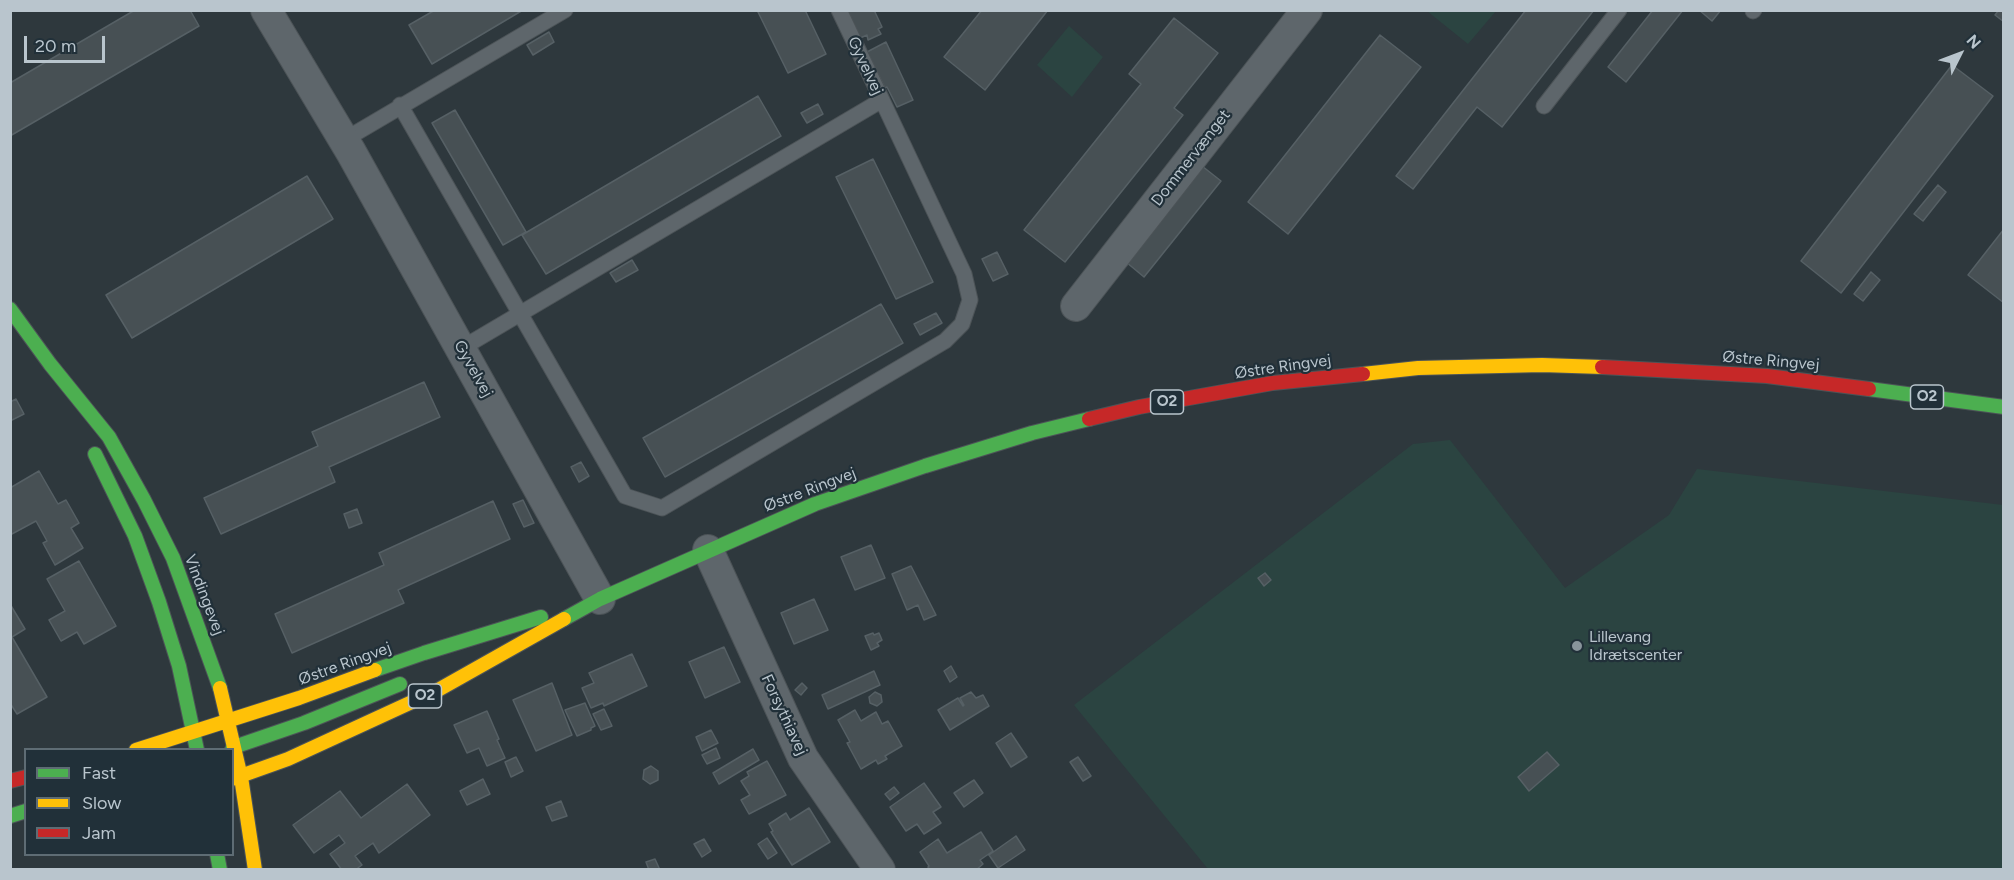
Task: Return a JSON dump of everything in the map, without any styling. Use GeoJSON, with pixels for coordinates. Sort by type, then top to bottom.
{"type":"FeatureCollection","features":[{"type":"Feature","properties":{"kind":"main road","name":"Vindingevej"},"geometry":{"type":"LineString","coordinates":[[10,309],[109,437],[144,500],[173,558],[197,619],[219,682],[233,748]]}},
{"type":"Feature","properties":{"kind":"main road","name":"Vindingevej"},"geometry":{"type":"LineString","coordinates":[[50,363],[81,426]]}},
{"type":"Feature","properties":{"kind":"main road","name":"Østre Ringvej"},"geometry":{"type":"LineString","coordinates":[[237,778],[288,759],[438,690],[600,599],[815,504],[925,466],[1032,433],[1139,407],[1273,383],[1419,368],[1542,365],[1663,369],[1767,376],[2004,407]]}},
{"type":"Feature","properties":{"kind":"main road"},"geometry":{"type":"LineString","coordinates":[[92,446],[135,536],[159,602],[178,666],[197,748]]}},
{"type":"Feature","properties":{"kind":"main road","name":"Østre Ringvej"},"geometry":{"type":"LineString","coordinates":[[142,748],[424,653],[600,599]]}},
{"type":"Feature","properties":{"kind":"main road"},"geometry":{"type":"LineString","coordinates":[[447,659],[505,628]]}},
{"type":"Feature","properties":{"kind":"main road"},"geometry":{"type":"LineString","coordinates":[[233,748],[304,723],[409,680]]}},
{"type":"Feature","properties":{"kind":"main road"},"geometry":{"type":"LineString","coordinates":[[208,748],[228,720]]}},
{"type":"Feature","properties":{"kind":"main road","name":"Vindingevej"},"geometry":{"type":"LineString","coordinates":[[234,756],[255,870]]}},
{"type":"Feature","properties":{"kind":"street","name":"Gyvelvej"},"geometry":{"type":"LineString","coordinates":[[266,10],[344,140],[462,348],[600,599]]}},
{"type":"Feature","properties":{"kind":"street","name":"Dommervænget"},"geometry":{"type":"LineString","coordinates":[[1076,306],[1307,10]]}},
{"type":"Feature","properties":{"kind":"street","name":"Forsythiavej"},"geometry":{"type":"LineString","coordinates":[[708,550],[803,758],[880,870]]}},
{"type":"Feature","properties":{"kind":"lane"},"geometry":{"type":"LineString","coordinates":[[344,140],[565,10]]}},
{"type":"Feature","properties":{"kind":"lane","name":"Gyvelvej"},"geometry":{"type":"LineString","coordinates":[[462,348],[882,100],[838,10]]}},
{"type":"Feature","properties":{"kind":"lane"},"geometry":{"type":"LineString","coordinates":[[1544,106],[1619,10]]}},
{"type":"Feature","properties":{"kind":"lane"},"geometry":{"type":"LineString","coordinates":[[400,105],[625,496],[662,508],[945,341],[962,324],[970,300],[964,274],[882,100]]}},
{"type":"Feature","properties":{"kind":"green space"},"geometry":{"type":"Polygon","coordinates":[[[1496,10],[1468,44],[1427,11],[1496,10]]]}},
{"type":"Feature","properties":{"kind":"green space"},"geometry":{"type":"Polygon","coordinates":[[[1069,26],[1103,57],[1072,97],[1037,65],[1069,26]]]}},
{"type":"Feature","properties":{"kind":"green space","name":"Lillevang Idrætscenter"},"geometry":{"type":"Polygon","coordinates":[[[1450,440],[1565,588],[1669,515],[1697,469],[2003,505],[2003,869],[1208,869],[1074,705],[1413,444],[1450,440]]]}},
{"type":"Feature","properties":{"kind":"building"},"geometry":{"type":"Polygon","coordinates":[[[135,10],[190,10],[199,26],[10,136],[10,83],[135,10]]]}},
{"type":"Feature","properties":{"kind":"building"},"geometry":{"type":"Polygon","coordinates":[[[435,10],[523,10],[432,64],[409,25],[435,10]]]}},
{"type":"Feature","properties":{"kind":"building"},"geometry":{"type":"Polygon","coordinates":[[[757,10],[805,10],[826,54],[788,73],[757,10]]]}},
{"type":"Feature","properties":{"kind":"building"},"geometry":{"type":"Polygon","coordinates":[[[845,10],[874,10],[882,27],[878,29],[881,34],[868,40],[867,35],[858,39],[845,10]]]}},
{"type":"Feature","properties":{"kind":"building"},"geometry":{"type":"Polygon","coordinates":[[[982,10],[1048,10],[985,90],[944,57],[982,10]]]}},
{"type":"Feature","properties":{"kind":"building"},"geometry":{"type":"Polygon","coordinates":[[[1526,10],[1594,10],[1502,127],[1477,107],[1413,189],[1396,176],[1526,10]]]}},
{"type":"Feature","properties":{"kind":"building"},"geometry":{"type":"Polygon","coordinates":[[[1653,10],[1683,10],[1626,82],[1608,67],[1653,10]]]}},
{"type":"Feature","properties":{"kind":"building"},"geometry":{"type":"Polygon","coordinates":[[[1699,10],[1721,10],[1712,21],[1699,10]]]}},
{"type":"Feature","properties":{"kind":"building"},"geometry":{"type":"Polygon","coordinates":[[[1999,10],[2004,10],[2004,22],[1995,15],[1999,10]]]}},
{"type":"Feature","properties":{"kind":"building"},"geometry":{"type":"Polygon","coordinates":[[[1174,18],[1218,53],[1174,108],[1183,115],[1065,262],[1024,230],[1141,84],[1129,74],[1174,18]]]}},
{"type":"Feature","properties":{"kind":"building"},"geometry":{"type":"Polygon","coordinates":[[[549,32],[554,42],[533,55],[527,45],[549,32]]]}},
{"type":"Feature","properties":{"kind":"building"},"geometry":{"type":"Polygon","coordinates":[[[1380,35],[1421,67],[1288,234],[1248,202],[1380,35]]]}},
{"type":"Feature","properties":{"kind":"building"},"geometry":{"type":"Polygon","coordinates":[[[886,42],[913,100],[897,107],[867,52],[886,42]]]}},
{"type":"Feature","properties":{"kind":"building"},"geometry":{"type":"Polygon","coordinates":[[[1952,65],[1993,96],[1841,293],[1801,261],[1952,65]]]}},
{"type":"Feature","properties":{"kind":"building"},"geometry":{"type":"Polygon","coordinates":[[[758,96],[781,136],[546,274],[522,235],[758,96]]]}},
{"type":"Feature","properties":{"kind":"building"},"geometry":{"type":"Polygon","coordinates":[[[818,104],[823,114],[807,123],[801,113],[818,104]]]}},
{"type":"Feature","properties":{"kind":"building"},"geometry":{"type":"Polygon","coordinates":[[[455,110],[526,232],[503,245],[432,123],[455,110]]]}},
{"type":"Feature","properties":{"kind":"building"},"geometry":{"type":"Polygon","coordinates":[[[873,159],[933,282],[896,299],[836,177],[873,159]]]}},
{"type":"Feature","properties":{"kind":"building"},"geometry":{"type":"Polygon","coordinates":[[[1202,166],[1221,181],[1144,277],[1126,262],[1202,166]]]}},
{"type":"Feature","properties":{"kind":"building"},"geometry":{"type":"Polygon","coordinates":[[[307,176],[333,219],[132,338],[106,295],[307,176]]]}},
{"type":"Feature","properties":{"kind":"building"},"geometry":{"type":"Polygon","coordinates":[[[1938,185],[1946,192],[1923,221],[1914,214],[1938,185]]]}},
{"type":"Feature","properties":{"kind":"building"},"geometry":{"type":"Polygon","coordinates":[[[2004,229],[2004,303],[1968,275],[2004,229]]]}},
{"type":"Feature","properties":{"kind":"building"},"geometry":{"type":"Polygon","coordinates":[[[997,252],[1008,274],[993,281],[982,259],[997,252]]]}},
{"type":"Feature","properties":{"kind":"building"},"geometry":{"type":"Polygon","coordinates":[[[632,260],[638,270],[616,282],[610,273],[632,260]]]}},
{"type":"Feature","properties":{"kind":"building"},"geometry":{"type":"Polygon","coordinates":[[[1871,272],[1880,280],[1863,301],[1854,294],[1871,272]]]}},
{"type":"Feature","properties":{"kind":"building"},"geometry":{"type":"Polygon","coordinates":[[[881,304],[903,343],[665,477],[643,438],[881,304]]]}},
{"type":"Feature","properties":{"kind":"building"},"geometry":{"type":"Polygon","coordinates":[[[936,313],[942,323],[920,335],[914,324],[936,313]]]}},
{"type":"Feature","properties":{"kind":"building"},"geometry":{"type":"Polygon","coordinates":[[[424,382],[440,417],[329,467],[335,482],[221,534],[204,498],[318,446],[312,432],[424,382]]]}},
{"type":"Feature","properties":{"kind":"building"},"geometry":{"type":"Polygon","coordinates":[[[16,399],[24,414],[10,421],[10,402],[16,399]]]}},
{"type":"Feature","properties":{"kind":"building"},"geometry":{"type":"Polygon","coordinates":[[[581,462],[589,476],[579,482],[571,467],[581,462]]]}},
{"type":"Feature","properties":{"kind":"building"},"geometry":{"type":"Polygon","coordinates":[[[39,471],[58,504],[66,500],[79,523],[71,528],[83,548],[55,565],[43,543],[47,541],[36,521],[10,535],[10,488],[39,471]]]}},
{"type":"Feature","properties":{"kind":"building"},"geometry":{"type":"Polygon","coordinates":[[[523,500],[534,523],[524,527],[513,504],[523,500]]]}},
{"type":"Feature","properties":{"kind":"building"},"geometry":{"type":"Polygon","coordinates":[[[493,501],[510,539],[398,590],[404,603],[292,653],[275,614],[384,565],[379,553],[493,501]]]}},
{"type":"Feature","properties":{"kind":"building"},"geometry":{"type":"Polygon","coordinates":[[[357,509],[362,523],[349,528],[344,514],[357,509]]]}},
{"type":"Feature","properties":{"kind":"building"},"geometry":{"type":"Polygon","coordinates":[[[871,545],[885,578],[855,590],[841,557],[871,545]]]}},
{"type":"Feature","properties":{"kind":"building"},"geometry":{"type":"Polygon","coordinates":[[[79,561],[116,626],[84,644],[77,632],[61,641],[49,620],[65,611],[47,579],[79,561]]]}},
{"type":"Feature","properties":{"kind":"building"},"geometry":{"type":"Polygon","coordinates":[[[911,566],[936,615],[924,620],[918,605],[907,610],[892,574],[911,566]]]}},
{"type":"Feature","properties":{"kind":"building"},"geometry":{"type":"Polygon","coordinates":[[[1265,573],[1271,580],[1264,586],[1258,578],[1265,573]]]}},
{"type":"Feature","properties":{"kind":"building"},"geometry":{"type":"Polygon","coordinates":[[[814,599],[828,630],[794,644],[781,613],[814,599]]]}},
{"type":"Feature","properties":{"kind":"building"},"geometry":{"type":"Polygon","coordinates":[[[10,604],[25,629],[12,637],[47,697],[17,714],[10,703],[10,604]]]}},
{"type":"Feature","properties":{"kind":"building"},"geometry":{"type":"Polygon","coordinates":[[[873,633],[874,635],[879,633],[882,640],[877,643],[879,646],[871,650],[865,636],[873,633]]]}},
{"type":"Feature","properties":{"kind":"building"},"geometry":{"type":"Polygon","coordinates":[[[724,647],[740,682],[705,698],[689,662],[724,647]]]}},
{"type":"Feature","properties":{"kind":"building"},"geometry":{"type":"Polygon","coordinates":[[[632,654],[647,686],[604,706],[603,703],[591,708],[582,688],[594,683],[589,673],[632,654]]]}},
{"type":"Feature","properties":{"kind":"building"},"geometry":{"type":"Polygon","coordinates":[[[951,666],[957,677],[950,682],[944,671],[951,666]]]}},
{"type":"Feature","properties":{"kind":"building"},"geometry":{"type":"Polygon","coordinates":[[[874,671],[880,685],[828,709],[822,695],[874,671]]]}},
{"type":"Feature","properties":{"kind":"building"},"geometry":{"type":"Polygon","coordinates":[[[552,683],[572,735],[536,751],[513,700],[552,683]]]}},
{"type":"Feature","properties":{"kind":"building"},"geometry":{"type":"Polygon","coordinates":[[[802,683],[807,688],[801,695],[795,690],[802,683]]]}},
{"type":"Feature","properties":{"kind":"building"},"geometry":{"type":"Polygon","coordinates":[[[875,692],[881,695],[882,702],[877,706],[870,703],[869,697],[875,692]]]}},
{"type":"Feature","properties":{"kind":"building"},"geometry":{"type":"Polygon","coordinates":[[[971,692],[976,698],[983,695],[989,706],[950,730],[938,710],[958,698],[963,706],[960,698],[971,692]]]}},
{"type":"Feature","properties":{"kind":"building"},"geometry":{"type":"Polygon","coordinates":[[[585,703],[595,726],[577,736],[565,710],[585,703]]]}},
{"type":"Feature","properties":{"kind":"building"},"geometry":{"type":"Polygon","coordinates":[[[604,709],[612,726],[601,730],[593,714],[604,709]]]}},
{"type":"Feature","properties":{"kind":"building"},"geometry":{"type":"Polygon","coordinates":[[[855,710],[861,721],[876,712],[882,724],[888,721],[902,746],[885,756],[887,759],[878,764],[876,760],[861,769],[838,720],[855,710]]]}},
{"type":"Feature","properties":{"kind":"building"},"geometry":{"type":"Polygon","coordinates":[[[487,711],[505,758],[487,766],[479,748],[467,753],[454,725],[487,711]]]}},
{"type":"Feature","properties":{"kind":"building"},"geometry":{"type":"Polygon","coordinates":[[[711,730],[718,743],[702,751],[696,737],[711,730]]]}},
{"type":"Feature","properties":{"kind":"building"},"geometry":{"type":"Polygon","coordinates":[[[1011,733],[1027,757],[1011,767],[996,743],[1011,733]]]}},
{"type":"Feature","properties":{"kind":"building"},"geometry":{"type":"Polygon","coordinates":[[[716,748],[720,758],[707,764],[702,755],[716,748]]]}},
{"type":"Feature","properties":{"kind":"building"},"geometry":{"type":"Polygon","coordinates":[[[753,749],[759,760],[719,784],[713,773],[753,749]]]}},
{"type":"Feature","properties":{"kind":"building"},"geometry":{"type":"Polygon","coordinates":[[[1547,752],[1559,765],[1529,791],[1518,777],[1547,752]]]}},
{"type":"Feature","properties":{"kind":"building"},"geometry":{"type":"Polygon","coordinates":[[[516,757],[523,771],[511,777],[505,762],[516,757]]]}},
{"type":"Feature","properties":{"kind":"building"},"geometry":{"type":"Polygon","coordinates":[[[1078,757],[1091,776],[1083,781],[1070,762],[1078,757]]]}},
{"type":"Feature","properties":{"kind":"building"},"geometry":{"type":"Polygon","coordinates":[[[767,761],[786,795],[749,814],[741,800],[750,795],[741,781],[749,776],[747,772],[767,761]]]}},
{"type":"Feature","properties":{"kind":"building"},"geometry":{"type":"Polygon","coordinates":[[[651,766],[658,771],[658,780],[650,784],[643,779],[644,770],[651,766]]]}},
{"type":"Feature","properties":{"kind":"building"},"geometry":{"type":"Polygon","coordinates":[[[483,779],[490,794],[467,805],[460,791],[483,779]]]}},
{"type":"Feature","properties":{"kind":"building"},"geometry":{"type":"Polygon","coordinates":[[[974,780],[983,793],[964,807],[954,793],[974,780]]]}},
{"type":"Feature","properties":{"kind":"building"},"geometry":{"type":"Polygon","coordinates":[[[924,783],[941,807],[933,812],[941,823],[924,834],[917,824],[906,831],[890,807],[924,783]]]}},
{"type":"Feature","properties":{"kind":"building"},"geometry":{"type":"Polygon","coordinates":[[[407,784],[430,815],[379,853],[373,843],[355,856],[362,865],[355,870],[342,870],[330,854],[345,843],[339,835],[314,853],[293,825],[340,791],[361,818],[407,784]]]}},
{"type":"Feature","properties":{"kind":"building"},"geometry":{"type":"Polygon","coordinates":[[[894,787],[899,793],[890,800],[885,794],[894,787]]]}},
{"type":"Feature","properties":{"kind":"building"},"geometry":{"type":"Polygon","coordinates":[[[561,801],[567,816],[552,821],[546,807],[561,801]]]}},
{"type":"Feature","properties":{"kind":"building"},"geometry":{"type":"Polygon","coordinates":[[[809,808],[830,842],[792,865],[771,832],[773,831],[769,824],[786,813],[790,820],[809,808]]]}},
{"type":"Feature","properties":{"kind":"building"},"geometry":{"type":"Polygon","coordinates":[[[981,832],[993,851],[980,860],[983,864],[976,870],[930,870],[920,852],[938,839],[947,853],[981,832]]]}},
{"type":"Feature","properties":{"kind":"building"},"geometry":{"type":"Polygon","coordinates":[[[1016,836],[1025,850],[998,868],[989,855],[1016,836]]]}},
{"type":"Feature","properties":{"kind":"building"},"geometry":{"type":"Polygon","coordinates":[[[767,838],[777,853],[768,859],[758,844],[767,838]]]}},
{"type":"Feature","properties":{"kind":"building"},"geometry":{"type":"Polygon","coordinates":[[[704,839],[711,851],[702,857],[694,844],[704,839]]]}},
{"type":"Feature","properties":{"kind":"building"},"geometry":{"type":"Polygon","coordinates":[[[655,859],[660,870],[649,870],[646,862],[655,859]]]}},
{"type":"Feature","properties":{"kind":"traffic: fast"},"geometry":{"type":"LineString","coordinates":[[10,309],[50,364],[109,437],[144,500],[173,558],[220,688]]}},
{"type":"Feature","properties":{"kind":"traffic: fast"},"geometry":{"type":"LineString","coordinates":[[1869,389],[2004,407]]}},
{"type":"Feature","properties":{"kind":"traffic: fast"},"geometry":{"type":"LineString","coordinates":[[564,619],[600,599],[815,504],[925,466],[1032,433],[1089,419]]}},
{"type":"Feature","properties":{"kind":"traffic: fast"},"geometry":{"type":"LineString","coordinates":[[95,454],[135,536],[159,602],[179,666],[197,748]]}},
{"type":"Feature","properties":{"kind":"traffic: fast"},"geometry":{"type":"LineString","coordinates":[[375,670],[541,617]]}},
{"type":"Feature","properties":{"kind":"traffic: fast"},"geometry":{"type":"LineString","coordinates":[[233,748],[304,723],[400,684]]}},
{"type":"Feature","properties":{"kind":"traffic: fast"},"geometry":{"type":"LineString","coordinates":[[10,816],[24,812]]}},
{"type":"Feature","properties":{"kind":"traffic: fast"},"geometry":{"type":"LineString","coordinates":[[217,856],[220,870]]}},
{"type":"Feature","properties":{"kind":"traffic: slow"},"geometry":{"type":"LineString","coordinates":[[1363,374],[1418,368],[1542,365],[1602,367]]}},
{"type":"Feature","properties":{"kind":"traffic: slow"},"geometry":{"type":"LineString","coordinates":[[234,778],[288,759],[438,690],[564,619]]}},
{"type":"Feature","properties":{"kind":"traffic: slow"},"geometry":{"type":"LineString","coordinates":[[142,748],[299,698],[375,670]]}},
{"type":"Feature","properties":{"kind":"traffic: slow"},"geometry":{"type":"LineString","coordinates":[[220,688],[241,777],[255,870]]}},
{"type":"Feature","properties":{"kind":"traffic: jam"},"geometry":{"type":"LineString","coordinates":[[1602,367],[1767,376],[1869,389]]}},
{"type":"Feature","properties":{"kind":"traffic: jam"},"geometry":{"type":"LineString","coordinates":[[1089,419],[1139,407],[1273,383],[1363,374]]}},
{"type":"Feature","properties":{"kind":"traffic: jam"},"geometry":{"type":"LineString","coordinates":[[10,781],[24,778]]}},
{"type":"Feature","properties":{"kind":"place","name":"Lillevang Idrætscenter"},"geometry":{"type":"Point","coordinates":[1577,646]}}]}
